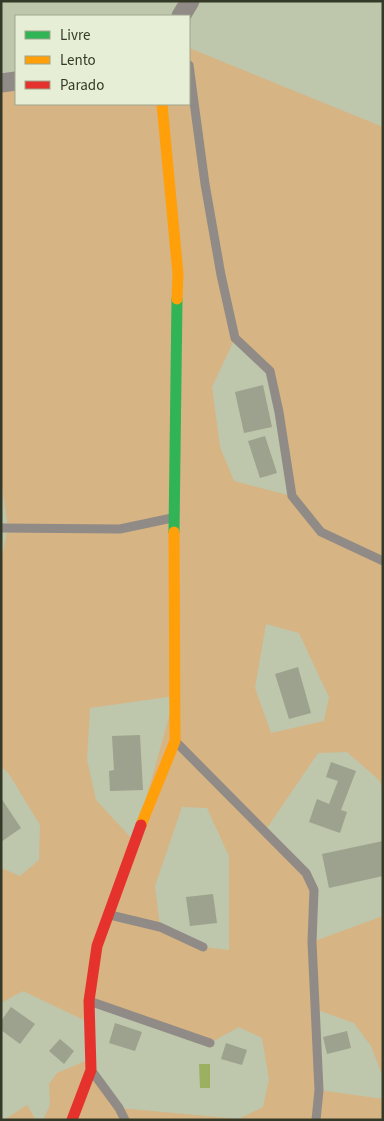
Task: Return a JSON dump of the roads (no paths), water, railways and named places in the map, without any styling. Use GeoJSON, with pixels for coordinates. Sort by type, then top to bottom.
{"type":"FeatureCollection","features":[{"type":"Feature","properties":{"kind":"street"},"geometry":{"type":"LineString","coordinates":[[182,15],[190,1]]}},
{"type":"Feature","properties":{"kind":"street"},"geometry":{"type":"LineString","coordinates":[[1,83],[15,81]]}},
{"type":"Feature","properties":{"kind":"street"},"geometry":{"type":"LineString","coordinates":[[72,1120],[90,1070],[89,1001],[97,946],[107,914],[175,741],[174,429],[178,274],[162,105]]}},
{"type":"Feature","properties":{"kind":"lane"},"geometry":{"type":"LineString","coordinates":[[190,73],[205,184],[221,276],[235,338],[270,370],[279,412],[292,496],[320,532],[383,561]]}},
{"type":"Feature","properties":{"kind":"lane"},"geometry":{"type":"LineString","coordinates":[[1,528],[120,529],[174,517]]}},
{"type":"Feature","properties":{"kind":"lane"},"geometry":{"type":"LineString","coordinates":[[175,741],[306,873],[314,890],[312,942],[319,1090],[316,1120]]}},
{"type":"Feature","properties":{"kind":"lane"},"geometry":{"type":"LineString","coordinates":[[107,914],[160,927],[203,947]]}},
{"type":"Feature","properties":{"kind":"lane"},"geometry":{"type":"LineString","coordinates":[[89,1001],[210,1044]]}},
{"type":"Feature","properties":{"kind":"lane"},"geometry":{"type":"LineString","coordinates":[[90,1070],[119,1108],[125,1120]]}}]}
